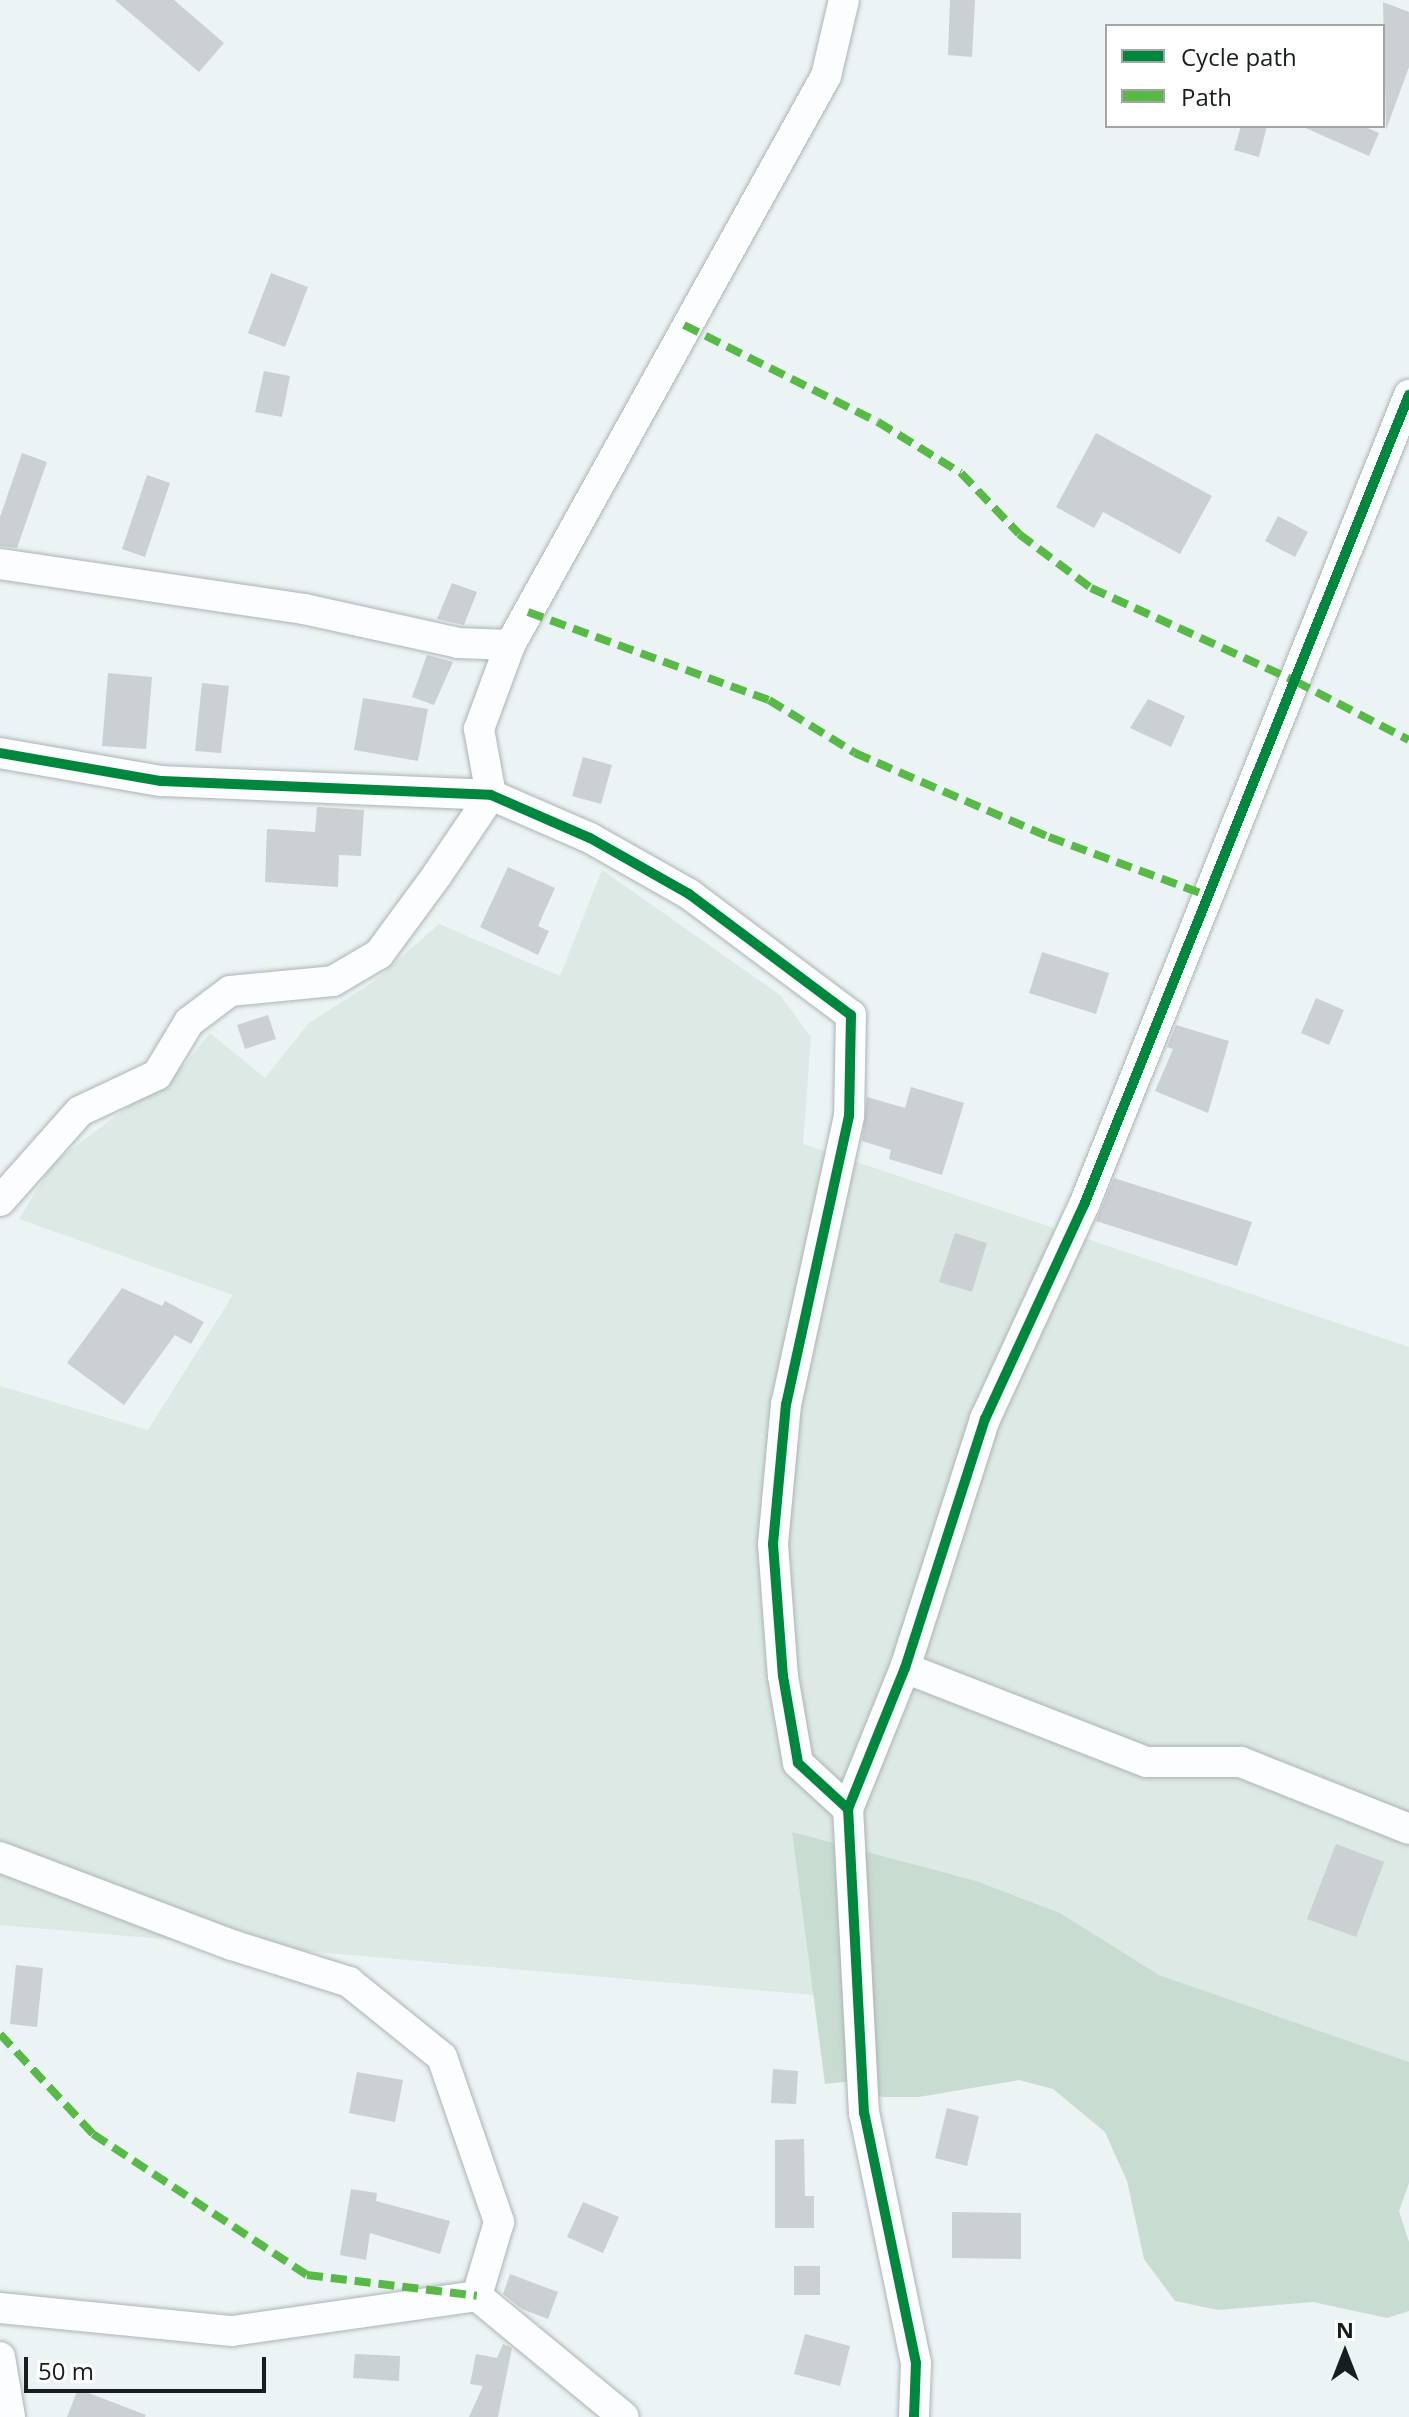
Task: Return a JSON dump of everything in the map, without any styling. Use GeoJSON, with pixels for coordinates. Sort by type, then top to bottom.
{"type":"FeatureCollection","features":[{"type":"Feature","properties":{"kind":"street"},"geometry":{"type":"LineString","coordinates":[[0,1201],[80,1111],[157,1075],[189,1022],[230,991],[333,981],[379,954],[491,795],[479,729],[510,645],[826,76],[844,0]]}},
{"type":"Feature","properties":{"kind":"street"},"geometry":{"type":"LineString","coordinates":[[914,2417],[916,2363],[864,2113],[848,1809],[905,1668],[985,1419],[1084,1205],[1409,395]]}},
{"type":"Feature","properties":{"kind":"street"},"geometry":{"type":"LineString","coordinates":[[0,564],[304,609],[458,643],[510,645]]}},
{"type":"Feature","properties":{"kind":"street"},"geometry":{"type":"LineString","coordinates":[[0,753],[161,781],[491,795],[590,838],[689,894],[851,1015],[849,1116],[786,1404],[773,1544],[783,1676],[798,1763],[848,1809]]}},
{"type":"Feature","properties":{"kind":"street"},"geometry":{"type":"LineString","coordinates":[[905,1668],[1146,1762],[1241,1762],[1409,1829]]}},
{"type":"Feature","properties":{"kind":"street"},"geometry":{"type":"LineString","coordinates":[[0,1857],[232,1945],[349,1982],[442,2057],[499,2222],[477,2296]]}},
{"type":"Feature","properties":{"kind":"street"},"geometry":{"type":"LineString","coordinates":[[0,2308],[232,2331],[477,2296],[624,2417]]}},
{"type":"Feature","properties":{"kind":"street"},"geometry":{"type":"LineString","coordinates":[[0,2357],[10,2417]]}},
{"type":"Feature","properties":{"kind":"shaded area"},"geometry":{"type":"Polygon","coordinates":[[[602,870],[780,995],[811,1037],[803,1144],[1409,1347],[1409,2062],[1159,1975],[1060,1913],[792,1832],[814,1995],[0,1925],[0,1386],[148,1430],[233,1295],[19,1219],[53,1163],[185,1064],[210,1033],[265,1078],[309,1023],[373,982],[439,924],[560,976],[602,870]]]}},
{"type":"Feature","properties":{"kind":"green space"},"geometry":{"type":"Polygon","coordinates":[[[792,1832],[976,1881],[1060,1913],[1159,1975],[1409,2062],[1409,2183],[1399,2211],[1409,2242],[1409,2311],[1387,2318],[1313,2302],[1218,2310],[1175,2301],[1144,2259],[1127,2181],[1105,2132],[1053,2089],[1019,2080],[919,2097],[882,2097],[853,2081],[825,2084],[792,1832]]]}},
{"type":"Feature","properties":{"kind":"building"},"geometry":{"type":"Polygon","coordinates":[[[115,0],[174,0],[224,43],[199,72],[115,0]]]}},
{"type":"Feature","properties":{"kind":"building"},"geometry":{"type":"Polygon","coordinates":[[[950,0],[975,0],[972,57],[948,55],[950,0]]]}},
{"type":"Feature","properties":{"kind":"building"},"geometry":{"type":"Polygon","coordinates":[[[1383,2],[1409,12],[1409,67],[1386,130],[1385,24],[1383,2]]]}},
{"type":"Feature","properties":{"kind":"building"},"geometry":{"type":"Polygon","coordinates":[[[1240,128],[1266,128],[1259,157],[1234,150],[1240,128]]]}},
{"type":"Feature","properties":{"kind":"building"},"geometry":{"type":"Polygon","coordinates":[[[1306,128],[1368,128],[1379,133],[1369,156],[1306,128]]]}},
{"type":"Feature","properties":{"kind":"building"},"geometry":{"type":"Polygon","coordinates":[[[271,273],[308,287],[285,347],[248,333],[271,273]]]}},
{"type":"Feature","properties":{"kind":"building"},"geometry":{"type":"Polygon","coordinates":[[[264,371],[290,376],[282,417],[255,412],[264,371]]]}},
{"type":"Feature","properties":{"kind":"building"},"geometry":{"type":"Polygon","coordinates":[[[1096,433],[1212,496],[1180,554],[1103,512],[1094,528],[1056,507],[1096,433]]]}},
{"type":"Feature","properties":{"kind":"building"},"geometry":{"type":"Polygon","coordinates":[[[22,453],[47,462],[17,548],[0,546],[0,517],[22,453]]]}},
{"type":"Feature","properties":{"kind":"building"},"geometry":{"type":"Polygon","coordinates":[[[147,475],[170,483],[145,557],[122,549],[147,475]]]}},
{"type":"Feature","properties":{"kind":"building"},"geometry":{"type":"Polygon","coordinates":[[[1278,516],[1308,532],[1295,557],[1265,541],[1278,516]]]}},
{"type":"Feature","properties":{"kind":"building"},"geometry":{"type":"Polygon","coordinates":[[[452,583],[477,592],[464,625],[437,619],[452,583]]]}},
{"type":"Feature","properties":{"kind":"building"},"geometry":{"type":"Polygon","coordinates":[[[427,655],[453,662],[434,705],[412,697],[427,655]]]}},
{"type":"Feature","properties":{"kind":"building"},"geometry":{"type":"Polygon","coordinates":[[[108,673],[152,677],[146,749],[102,746],[108,673]]]}},
{"type":"Feature","properties":{"kind":"building"},"geometry":{"type":"Polygon","coordinates":[[[202,683],[229,686],[221,753],[195,751],[202,683]]]}},
{"type":"Feature","properties":{"kind":"building"},"geometry":{"type":"Polygon","coordinates":[[[363,698],[428,709],[418,761],[354,750],[363,698]]]}},
{"type":"Feature","properties":{"kind":"building"},"geometry":{"type":"Polygon","coordinates":[[[1148,699],[1185,716],[1171,747],[1130,728],[1148,699]]]}},
{"type":"Feature","properties":{"kind":"building"},"geometry":{"type":"Polygon","coordinates":[[[583,757],[612,765],[601,804],[572,796],[583,757]]]}},
{"type":"Feature","properties":{"kind":"building"},"geometry":{"type":"Polygon","coordinates":[[[317,807],[364,810],[361,856],[339,855],[338,887],[265,882],[267,829],[315,832],[317,807]]]}},
{"type":"Feature","properties":{"kind":"building"},"geometry":{"type":"Polygon","coordinates":[[[508,867],[555,888],[538,926],[549,931],[538,955],[480,927],[508,867]]]}},
{"type":"Feature","properties":{"kind":"building"},"geometry":{"type":"Polygon","coordinates":[[[1042,952],[1109,973],[1096,1014],[1029,993],[1042,952]]]}},
{"type":"Feature","properties":{"kind":"building"},"geometry":{"type":"Polygon","coordinates":[[[1316,998],[1344,1010],[1329,1045],[1301,1033],[1316,998]]]}},
{"type":"Feature","properties":{"kind":"building"},"geometry":{"type":"Polygon","coordinates":[[[268,1015],[276,1039],[245,1049],[237,1025],[268,1015]]]}},
{"type":"Feature","properties":{"kind":"building"},"geometry":{"type":"Polygon","coordinates":[[[1176,1025],[1229,1041],[1208,1113],[1155,1091],[1173,1049],[1167,1047],[1176,1025]]]}},
{"type":"Feature","properties":{"kind":"building"},"geometry":{"type":"Polygon","coordinates":[[[911,1087],[964,1103],[942,1175],[889,1159],[891,1150],[862,1141],[867,1097],[905,1108],[911,1087]]]}},
{"type":"Feature","properties":{"kind":"building"},"geometry":{"type":"Polygon","coordinates":[[[1114,1178],[1252,1222],[1237,1266],[1096,1221],[1114,1178]]]}},
{"type":"Feature","properties":{"kind":"building"},"geometry":{"type":"Polygon","coordinates":[[[955,1233],[987,1243],[972,1292],[939,1282],[955,1233]]]}},
{"type":"Feature","properties":{"kind":"building"},"geometry":{"type":"Polygon","coordinates":[[[122,1288],[162,1306],[165,1301],[204,1322],[191,1344],[175,1335],[124,1405],[67,1363],[122,1288]]]}},
{"type":"Feature","properties":{"kind":"building"},"geometry":{"type":"Polygon","coordinates":[[[1336,1844],[1384,1862],[1356,1937],[1307,1919],[1336,1844]]]}},
{"type":"Feature","properties":{"kind":"building"},"geometry":{"type":"Polygon","coordinates":[[[16,1965],[43,1968],[37,2027],[10,2024],[16,1965]]]}},
{"type":"Feature","properties":{"kind":"building"},"geometry":{"type":"Polygon","coordinates":[[[773,2069],[798,2071],[796,2104],[771,2103],[773,2069]]]}},
{"type":"Feature","properties":{"kind":"building"},"geometry":{"type":"Polygon","coordinates":[[[357,2072],[403,2080],[395,2122],[349,2113],[357,2072]]]}},
{"type":"Feature","properties":{"kind":"building"},"geometry":{"type":"Polygon","coordinates":[[[947,2108],[979,2116],[967,2166],[935,2158],[947,2108]]]}},
{"type":"Feature","properties":{"kind":"building"},"geometry":{"type":"Polygon","coordinates":[[[804,2139],[805,2196],[814,2196],[814,2228],[775,2228],[775,2140],[804,2139]]]}},
{"type":"Feature","properties":{"kind":"building"},"geometry":{"type":"Polygon","coordinates":[[[351,2189],[377,2193],[376,2201],[450,2221],[440,2254],[370,2233],[366,2260],[340,2255],[351,2189]]]}},
{"type":"Feature","properties":{"kind":"building"},"geometry":{"type":"Polygon","coordinates":[[[583,2202],[619,2217],[603,2253],[567,2237],[583,2202]]]}},
{"type":"Feature","properties":{"kind":"building"},"geometry":{"type":"Polygon","coordinates":[[[952,2212],[1021,2213],[1021,2259],[952,2258],[952,2212]]]}},
{"type":"Feature","properties":{"kind":"building"},"geometry":{"type":"Polygon","coordinates":[[[794,2266],[820,2266],[820,2295],[794,2295],[794,2266]]]}},
{"type":"Feature","properties":{"kind":"building"},"geometry":{"type":"Polygon","coordinates":[[[510,2274],[558,2292],[548,2319],[522,2309],[503,2294],[510,2274]]]}},
{"type":"Feature","properties":{"kind":"building"},"geometry":{"type":"Polygon","coordinates":[[[805,2334],[850,2346],[840,2386],[794,2374],[805,2334]]]}},
{"type":"Feature","properties":{"kind":"building"},"geometry":{"type":"Polygon","coordinates":[[[503,2344],[512,2348],[498,2417],[469,2417],[483,2386],[470,2384],[476,2354],[497,2358],[503,2344]]]}},
{"type":"Feature","properties":{"kind":"building"},"geometry":{"type":"Polygon","coordinates":[[[355,2354],[400,2356],[399,2381],[353,2378],[355,2354]]]}},
{"type":"Feature","properties":{"kind":"building"},"geometry":{"type":"Polygon","coordinates":[[[78,2389],[146,2415],[67,2417],[78,2389]]]}},
{"type":"Feature","properties":{"kind":"marked path"},"geometry":{"type":"LineString","coordinates":[[684,325],[878,422],[961,473],[1019,534],[1091,588],[1295,681],[1409,740]]}},
{"type":"Feature","properties":{"kind":"marked path"},"geometry":{"type":"LineString","coordinates":[[528,612],[769,700],[855,753],[1049,837],[1211,897]]}},
{"type":"Feature","properties":{"kind":"marked path"},"geometry":{"type":"LineString","coordinates":[[0,2034],[93,2134],[307,2275],[477,2296]]}},
{"type":"Feature","properties":{"kind":"cycle path"},"geometry":{"type":"LineString","coordinates":[[914,2417],[916,2363],[864,2113],[848,1809],[905,1668],[985,1419],[1084,1205],[1409,395]]}},
{"type":"Feature","properties":{"kind":"cycle path"},"geometry":{"type":"LineString","coordinates":[[0,753],[161,781],[491,795],[590,838],[689,894],[851,1015],[849,1116],[786,1404],[773,1544],[783,1676],[798,1763],[848,1809]]}}]}
